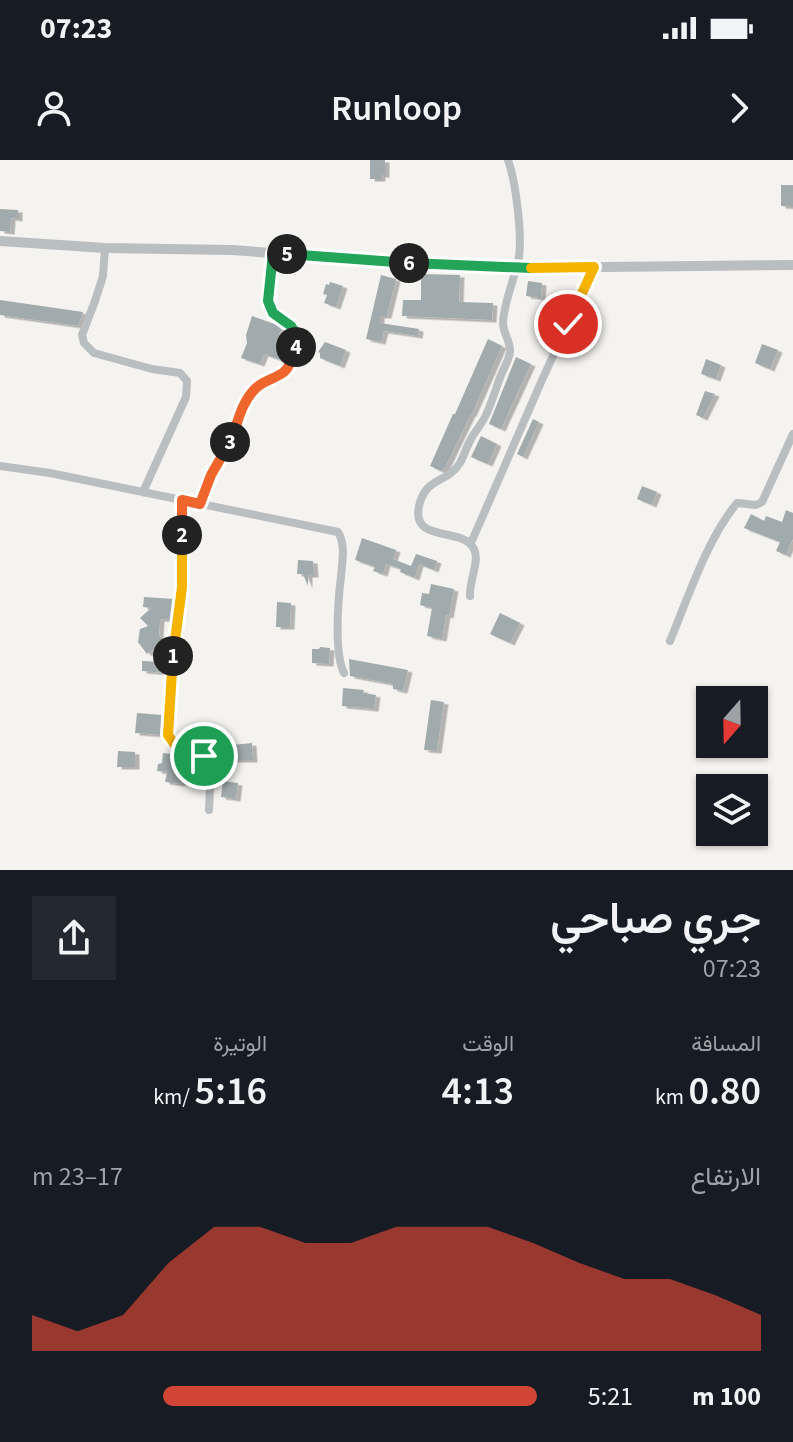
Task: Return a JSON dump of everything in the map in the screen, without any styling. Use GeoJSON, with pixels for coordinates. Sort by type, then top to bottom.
{"type":"FeatureCollection","features":[{"type":"Feature","properties":{"kind":"street"},"geometry":{"type":"LineString","coordinates":[[470,596],[476,559],[471,543],[423,526],[419,521],[418,509],[428,487],[453,472],[460,462],[485,417],[510,351],[503,326],[520,238],[508,160]]}},
{"type":"Feature","properties":{"kind":"street"},"geometry":{"type":"LineString","coordinates":[[0,241],[105,248],[232,250],[516,268],[793,265]]}},
{"type":"Feature","properties":{"kind":"street"},"geometry":{"type":"LineString","coordinates":[[105,248],[103,276],[82,335],[84,343],[94,353],[152,369],[180,373],[187,381],[186,397],[143,492]]}},
{"type":"Feature","properties":{"kind":"street"},"geometry":{"type":"LineString","coordinates":[[200,504],[247,399],[263,381],[288,368],[299,338],[291,326],[273,313],[268,301],[273,253]]}},
{"type":"Feature","properties":{"kind":"street"},"geometry":{"type":"LineString","coordinates":[[471,543],[594,267]]}},
{"type":"Feature","properties":{"kind":"street"},"geometry":{"type":"LineString","coordinates":[[670,641],[710,547],[729,512],[737,503],[756,505],[762,502],[793,434]]}},
{"type":"Feature","properties":{"kind":"street"},"geometry":{"type":"LineString","coordinates":[[0,466],[50,473],[326,529],[341,535],[343,557],[338,648],[339,664],[344,673]]}},
{"type":"Feature","properties":{"kind":"street"},"geometry":{"type":"LineString","coordinates":[[182,500],[182,587],[168,735],[175,745],[209,759],[209,810]]}},
{"type":"Feature","properties":{"kind":"building"},"geometry":{"type":"Polygon","coordinates":[[[370,160],[385,160],[385,175],[381,175],[381,179],[370,179],[370,160]]]}},
{"type":"Feature","properties":{"kind":"building"},"geometry":{"type":"Polygon","coordinates":[[[781,185],[793,185],[793,207],[781,206],[781,185]]]}},
{"type":"Feature","properties":{"kind":"building"},"geometry":{"type":"Polygon","coordinates":[[[0,209],[18,210],[18,219],[11,218],[10,232],[0,231],[0,209]]]}},
{"type":"Feature","properties":{"kind":"building"},"geometry":{"type":"Polygon","coordinates":[[[421,274],[460,275],[459,302],[493,303],[492,320],[402,316],[403,300],[421,300],[421,274]]]}},
{"type":"Feature","properties":{"kind":"building"},"geometry":{"type":"Polygon","coordinates":[[[381,275],[396,279],[387,316],[380,316],[380,323],[419,329],[418,336],[384,331],[381,342],[366,339],[381,275]]]}},
{"type":"Feature","properties":{"kind":"building"},"geometry":{"type":"Polygon","coordinates":[[[528,281],[542,283],[541,298],[526,296],[528,281]]]}},
{"type":"Feature","properties":{"kind":"building"},"geometry":{"type":"Polygon","coordinates":[[[330,282],[343,286],[336,307],[324,303],[327,295],[323,294],[326,284],[330,282]]]}},
{"type":"Feature","properties":{"kind":"building"},"geometry":{"type":"Polygon","coordinates":[[[0,300],[83,312],[78,326],[0,315],[0,300]]]}},
{"type":"Feature","properties":{"kind":"building"},"geometry":{"type":"Polygon","coordinates":[[[252,316],[280,326],[279,335],[291,339],[283,361],[264,354],[260,364],[241,358],[252,316]]]}},
{"type":"Feature","properties":{"kind":"building"},"geometry":{"type":"Polygon","coordinates":[[[488,339],[502,346],[472,414],[441,471],[430,466],[488,339]]]}},
{"type":"Feature","properties":{"kind":"building"},"geometry":{"type":"Polygon","coordinates":[[[325,342],[346,350],[340,366],[320,358],[318,352],[325,342]]]}},
{"type":"Feature","properties":{"kind":"building"},"geometry":{"type":"Polygon","coordinates":[[[762,344],[778,350],[770,369],[755,363],[762,344]]]}},
{"type":"Feature","properties":{"kind":"building"},"geometry":{"type":"Polygon","coordinates":[[[516,357],[531,364],[501,429],[489,424],[516,357]]]}},
{"type":"Feature","properties":{"kind":"building"},"geometry":{"type":"Polygon","coordinates":[[[706,359],[721,365],[716,379],[701,374],[706,359]]]}},
{"type":"Feature","properties":{"kind":"building"},"geometry":{"type":"Polygon","coordinates":[[[705,391],[715,394],[703,418],[696,415],[705,391]]]}},
{"type":"Feature","properties":{"kind":"building"},"geometry":{"type":"Polygon","coordinates":[[[533,419],[539,422],[523,457],[517,454],[533,419]]]}},
{"type":"Feature","properties":{"kind":"building"},"geometry":{"type":"Polygon","coordinates":[[[481,436],[497,444],[488,464],[471,457],[481,436]]]}},
{"type":"Feature","properties":{"kind":"building"},"geometry":{"type":"Polygon","coordinates":[[[642,486],[657,492],[652,505],[637,499],[642,486]]]}},
{"type":"Feature","properties":{"kind":"building"},"geometry":{"type":"Polygon","coordinates":[[[786,510],[793,513],[793,539],[786,555],[776,551],[780,542],[744,528],[751,514],[764,521],[766,516],[782,522],[786,510]]]}},
{"type":"Feature","properties":{"kind":"building"},"geometry":{"type":"Polygon","coordinates":[[[362,538],[396,550],[393,559],[411,566],[416,554],[437,561],[434,570],[419,564],[415,578],[386,564],[383,574],[373,571],[375,567],[355,560],[362,538]]]}},
{"type":"Feature","properties":{"kind":"building"},"geometry":{"type":"Polygon","coordinates":[[[298,560],[313,561],[314,575],[308,575],[308,586],[303,574],[297,574],[298,560]]]}},
{"type":"Feature","properties":{"kind":"building"},"geometry":{"type":"Polygon","coordinates":[[[431,584],[454,589],[442,639],[427,636],[432,608],[420,605],[422,593],[429,594],[431,584]]]}},
{"type":"Feature","properties":{"kind":"building"},"geometry":{"type":"Polygon","coordinates":[[[144,597],[174,599],[171,620],[160,619],[160,645],[147,654],[138,642],[140,629],[148,626],[140,618],[151,608],[143,607],[144,597]]]}},
{"type":"Feature","properties":{"kind":"building"},"geometry":{"type":"Polygon","coordinates":[[[277,602],[291,603],[290,627],[276,627],[277,602]]]}},
{"type":"Feature","properties":{"kind":"building"},"geometry":{"type":"Polygon","coordinates":[[[500,613],[520,623],[510,643],[490,634],[500,613]]]}},
{"type":"Feature","properties":{"kind":"building"},"geometry":{"type":"Polygon","coordinates":[[[164,648],[168,649],[166,673],[142,671],[142,661],[162,662],[164,648]]]}},
{"type":"Feature","properties":{"kind":"building"},"geometry":{"type":"Polygon","coordinates":[[[330,648],[329,664],[312,663],[312,649],[330,648]]]}},
{"type":"Feature","properties":{"kind":"building"},"geometry":{"type":"Polygon","coordinates":[[[349,659],[408,670],[403,691],[393,689],[393,684],[350,676],[349,659]]]}},
{"type":"Feature","properties":{"kind":"building"},"geometry":{"type":"Polygon","coordinates":[[[343,688],[364,690],[363,693],[376,695],[374,709],[342,706],[343,688]]]}},
{"type":"Feature","properties":{"kind":"building"},"geometry":{"type":"Polygon","coordinates":[[[431,700],[444,702],[437,751],[424,750],[431,700]]]}},
{"type":"Feature","properties":{"kind":"building"},"geometry":{"type":"Polygon","coordinates":[[[137,713],[162,715],[161,735],[135,733],[137,713]]]}},
{"type":"Feature","properties":{"kind":"building"},"geometry":{"type":"Polygon","coordinates":[[[252,743],[253,760],[223,760],[222,746],[252,743]]]}},
{"type":"Feature","properties":{"kind":"building"},"geometry":{"type":"Polygon","coordinates":[[[118,751],[135,752],[135,767],[117,767],[118,751]]]}},
{"type":"Feature","properties":{"kind":"building"},"geometry":{"type":"Polygon","coordinates":[[[163,753],[198,761],[204,766],[201,776],[182,777],[181,784],[165,782],[167,772],[157,771],[163,753]]]}},
{"type":"Feature","properties":{"kind":"building"},"geometry":{"type":"Polygon","coordinates":[[[223,781],[238,783],[236,799],[221,797],[223,781]]]}},
{"type":"Feature","properties":{"kind":"route"},"geometry":{"type":"LineString","coordinates":[[204,756],[175,745],[168,735],[182,587],[182,500],[200,504],[211,475],[235,432],[247,399],[263,381],[288,368],[297,345],[299,338],[291,326],[273,313],[268,301],[273,253],[516,268],[594,267],[568,324]]}}]}
